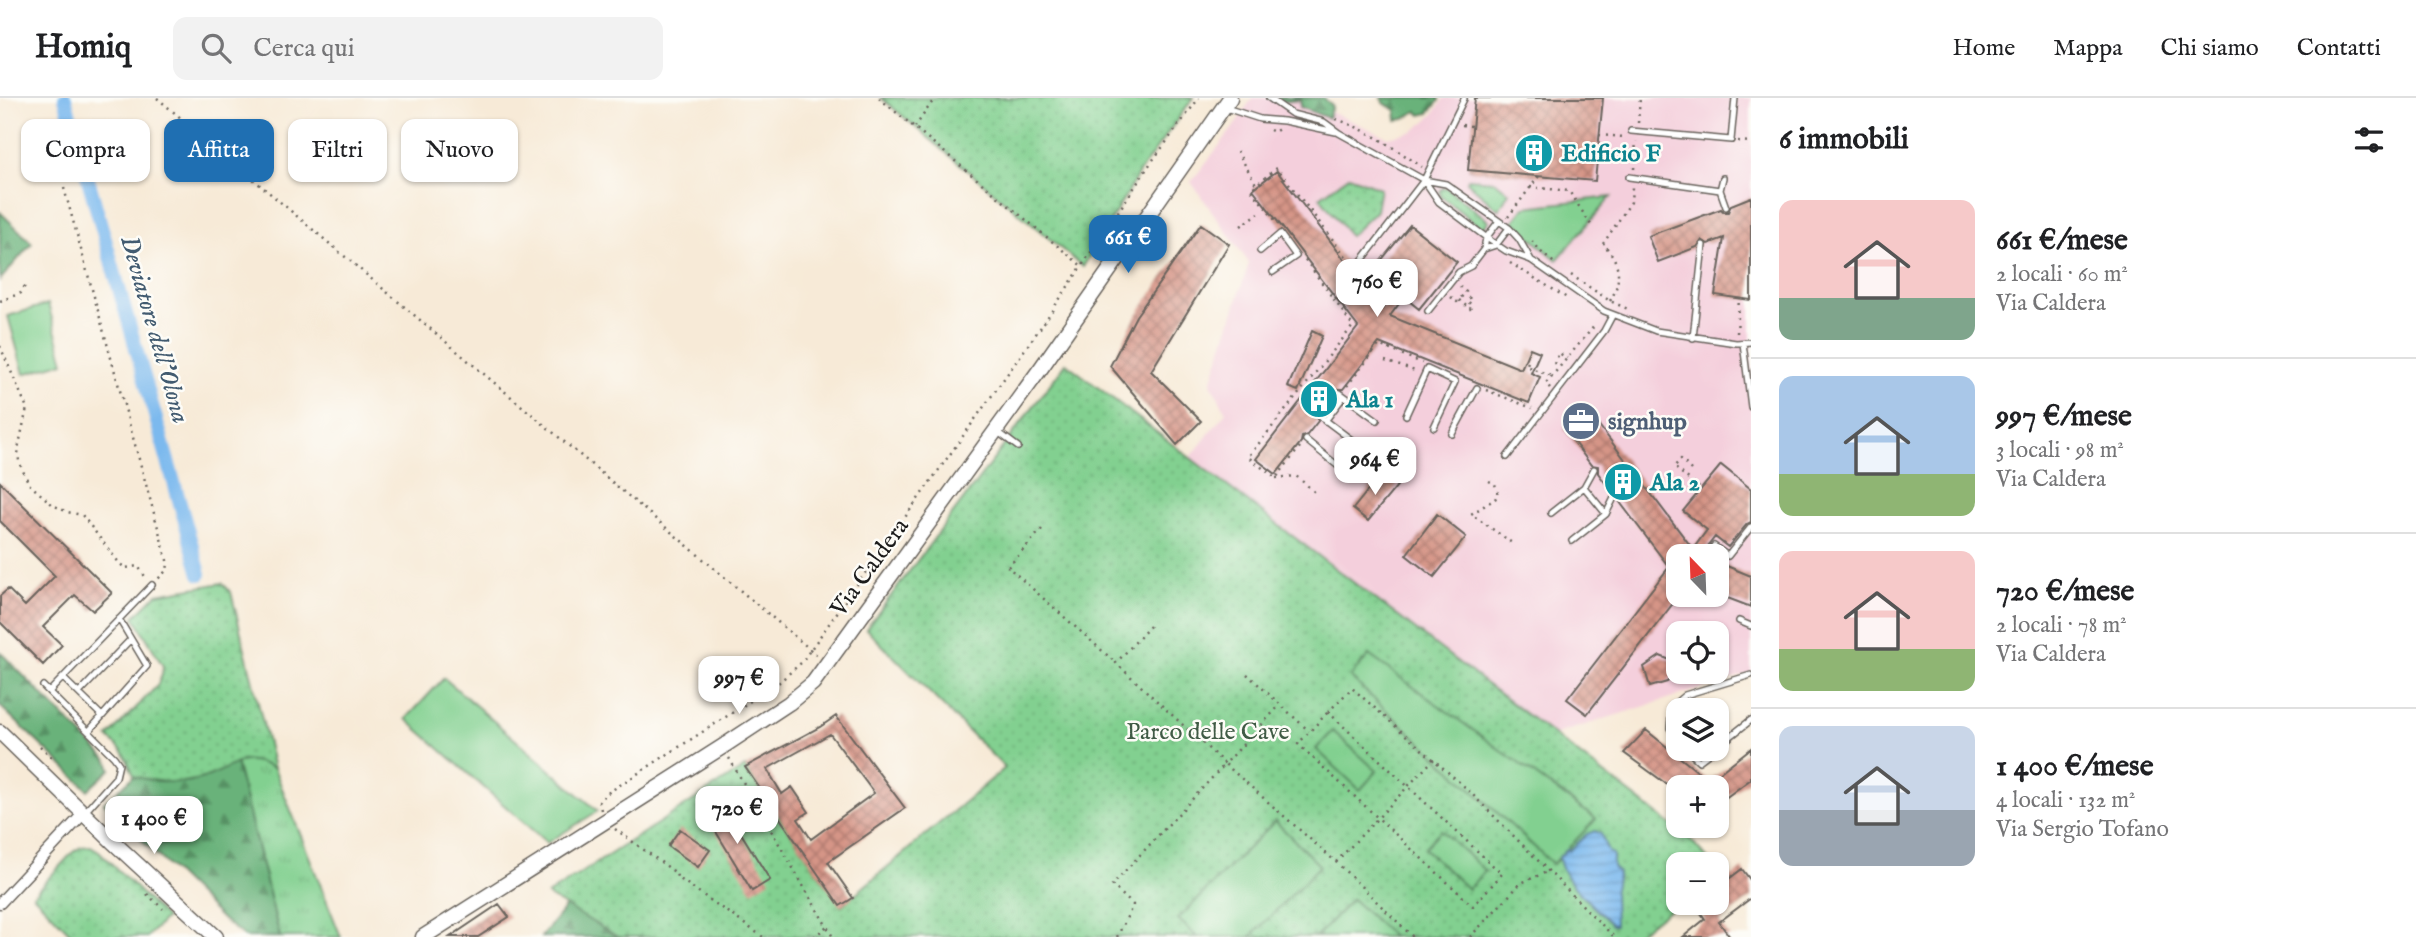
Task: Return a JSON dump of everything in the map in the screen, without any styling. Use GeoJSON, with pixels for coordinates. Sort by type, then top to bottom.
{"type":"FeatureCollection","features":[{"type":"Feature","properties":{"kind":"street","name":"Via Caldera"},"geometry":{"type":"LineString","coordinates":[[423,937],[722,747],[789,703],[813,683],[990,427],[1227,102]]}},
{"type":"Feature","properties":{"kind":"street"},"geometry":{"type":"LineString","coordinates":[[0,732],[216,937]]}},
{"type":"Feature","properties":{"kind":"street"},"geometry":{"type":"LineString","coordinates":[[0,903],[84,813]]}},
{"type":"Feature","properties":{"kind":"street"},"geometry":{"type":"LineString","coordinates":[[200,923],[210,937]]}},
{"type":"Feature","properties":{"kind":"lane"},"geometry":{"type":"LineString","coordinates":[[1269,98],[1292,114],[1324,122],[1424,180],[1447,184],[1509,228],[1531,260]]}},
{"type":"Feature","properties":{"kind":"lane"},"geometry":{"type":"LineString","coordinates":[[1634,133],[1731,141],[1735,98]]}},
{"type":"Feature","properties":{"kind":"lane"},"geometry":{"type":"LineString","coordinates":[[1379,277],[1360,263],[1424,180],[1464,99]]}},
{"type":"Feature","properties":{"kind":"lane"},"geometry":{"type":"LineString","coordinates":[[1227,102],[1252,117],[1339,133]]}},
{"type":"Feature","properties":{"kind":"lane"},"geometry":{"type":"LineString","coordinates":[[1723,177],[1720,190],[1726,207]]}},
{"type":"Feature","properties":{"kind":"lane"},"geometry":{"type":"LineString","coordinates":[[1632,178],[1720,190]]}},
{"type":"Feature","properties":{"kind":"lane"},"geometry":{"type":"LineString","coordinates":[[1424,180],[1439,202],[1486,238],[1531,260],[1562,284],[1612,316],[1656,331],[1693,338],[1751,342]]}},
{"type":"Feature","properties":{"kind":"lane"},"geometry":{"type":"LineString","coordinates":[[1428,311],[1459,272],[1471,266],[1499,221]]}},
{"type":"Feature","properties":{"kind":"lane"},"geometry":{"type":"LineString","coordinates":[[1484,249],[1496,245],[1509,228]]}},
{"type":"Feature","properties":{"kind":"lane"},"geometry":{"type":"LineString","coordinates":[[1260,251],[1282,232],[1299,254],[1273,272]]}},
{"type":"Feature","properties":{"kind":"lane"},"geometry":{"type":"LineString","coordinates":[[1693,338],[1703,245]]}},
{"type":"Feature","properties":{"kind":"lane"},"geometry":{"type":"LineString","coordinates":[[1507,457],[1604,331],[1612,316]]}},
{"type":"Feature","properties":{"kind":"lane"},"geometry":{"type":"LineString","coordinates":[[1743,343],[1751,407]]}},
{"type":"Feature","properties":{"kind":"lane"},"geometry":{"type":"LineString","coordinates":[[1406,415],[1428,368],[1455,382]]}},
{"type":"Feature","properties":{"kind":"lane"},"geometry":{"type":"LineString","coordinates":[[1434,427],[1458,375]]}},
{"type":"Feature","properties":{"kind":"lane"},"geometry":{"type":"LineString","coordinates":[[1452,434],[1480,388]]}},
{"type":"Feature","properties":{"kind":"lane"},"geometry":{"type":"LineString","coordinates":[[1357,444],[1323,419],[1342,394],[1377,420]]}},
{"type":"Feature","properties":{"kind":"lane"},"geometry":{"type":"LineString","coordinates":[[990,427],[1018,447]]}},
{"type":"Feature","properties":{"kind":"lane"},"geometry":{"type":"LineString","coordinates":[[1307,439],[1338,466]]}},
{"type":"Feature","properties":{"kind":"lane"},"geometry":{"type":"LineString","coordinates":[[1551,513],[1584,487],[1594,468]]}},
{"type":"Feature","properties":{"kind":"lane"},"geometry":{"type":"LineString","coordinates":[[1584,487],[1606,514]]}},
{"type":"Feature","properties":{"kind":"lane"},"geometry":{"type":"LineString","coordinates":[[1572,541],[1606,514],[1615,496]]}},
{"type":"Feature","properties":{"kind":"lane"},"geometry":{"type":"LineString","coordinates":[[1729,555],[1751,527]]}},
{"type":"Feature","properties":{"kind":"lane"},"geometry":{"type":"LineString","coordinates":[[49,692],[152,585]]}},
{"type":"Feature","properties":{"kind":"lane"},"geometry":{"type":"LineString","coordinates":[[89,731],[147,666],[119,619]]}},
{"type":"Feature","properties":{"kind":"lane"},"geometry":{"type":"LineString","coordinates":[[1739,621],[1751,626]]}},
{"type":"Feature","properties":{"kind":"lane"},"geometry":{"type":"LineString","coordinates":[[79,693],[130,640]]}},
{"type":"Feature","properties":{"kind":"lane"},"geometry":{"type":"LineString","coordinates":[[1681,698],[1751,675]]}},
{"type":"Feature","properties":{"kind":"lane"},"geometry":{"type":"LineString","coordinates":[[62,678],[102,716]]}},
{"type":"Feature","properties":{"kind":"lane"},"geometry":{"type":"LineString","coordinates":[[43,686],[114,757],[119,767],[117,776],[84,813]]}},
{"type":"Feature","properties":{"kind":"lane"},"geometry":{"type":"LineString","coordinates":[[1729,738],[1751,720]]}},
{"type":"Feature","properties":{"kind":"path"},"geometry":{"type":"LineString","coordinates":[[158,98],[819,656]]}},
{"type":"Feature","properties":{"kind":"path"},"geometry":{"type":"LineString","coordinates":[[879,98],[1083,267]]}},
{"type":"Feature","properties":{"kind":"path"},"geometry":{"type":"LineString","coordinates":[[914,127],[935,98]]}},
{"type":"Feature","properties":{"kind":"path"},"geometry":{"type":"LineString","coordinates":[[601,809],[599,802],[606,794],[777,684],[801,663],[1083,267],[1150,164],[1199,98]]}},
{"type":"Feature","properties":{"kind":"path"},"geometry":{"type":"LineString","coordinates":[[1638,127],[1640,98]]}},
{"type":"Feature","properties":{"kind":"path"},"geometry":{"type":"LineString","coordinates":[[1331,117],[1357,126],[1422,167]]}},
{"type":"Feature","properties":{"kind":"path"},"geometry":{"type":"LineString","coordinates":[[1269,131],[1274,132],[1281,128]]}},
{"type":"Feature","properties":{"kind":"path"},"geometry":{"type":"LineString","coordinates":[[1610,301],[1617,290],[1619,275],[1616,261],[1603,244],[1631,202],[1634,133]]}},
{"type":"Feature","properties":{"kind":"path"},"geometry":{"type":"LineString","coordinates":[[1600,135],[1626,138]]}},
{"type":"Feature","properties":{"kind":"path"},"geometry":{"type":"LineString","coordinates":[[1237,150],[1256,184]]}},
{"type":"Feature","properties":{"kind":"path"},"geometry":{"type":"LineString","coordinates":[[1282,232],[1251,188],[1277,168],[1381,301]]}},
{"type":"Feature","properties":{"kind":"path"},"geometry":{"type":"LineString","coordinates":[[1508,218],[1539,176]]}},
{"type":"Feature","properties":{"kind":"path"},"geometry":{"type":"LineString","coordinates":[[1530,187],[1569,191],[1593,228]]}},
{"type":"Feature","properties":{"kind":"path"},"geometry":{"type":"LineString","coordinates":[[0,346],[27,408],[18,449],[19,462],[29,484],[53,505],[82,515],[120,564],[125,568],[138,566],[152,585],[167,570],[168,564],[64,188]]}},
{"type":"Feature","properties":{"kind":"path"},"geometry":{"type":"LineString","coordinates":[[1241,226],[1259,213]]}},
{"type":"Feature","properties":{"kind":"path"},"geometry":{"type":"LineString","coordinates":[[1299,254],[1353,326],[1248,457],[1276,478],[1296,476],[1316,493]]}},
{"type":"Feature","properties":{"kind":"path"},"geometry":{"type":"LineString","coordinates":[[1509,263],[1577,304]]}},
{"type":"Feature","properties":{"kind":"path"},"geometry":{"type":"LineString","coordinates":[[0,302],[21,293],[26,284]]}},
{"type":"Feature","properties":{"kind":"path"},"geometry":{"type":"LineString","coordinates":[[1459,300],[1470,309],[1472,305],[1467,301],[1470,297]]}},
{"type":"Feature","properties":{"kind":"path"},"geometry":{"type":"LineString","coordinates":[[1737,333],[1739,298]]}},
{"type":"Feature","properties":{"kind":"path"},"geometry":{"type":"LineString","coordinates":[[1544,394],[1550,387],[1546,383],[1600,318]]}},
{"type":"Feature","properties":{"kind":"path"},"geometry":{"type":"LineString","coordinates":[[1342,394],[1379,345],[1428,368]]}},
{"type":"Feature","properties":{"kind":"path"},"geometry":{"type":"LineString","coordinates":[[1553,364],[1559,353],[1567,358]]}},
{"type":"Feature","properties":{"kind":"path"},"geometry":{"type":"LineString","coordinates":[[1385,361],[1428,368]]}},
{"type":"Feature","properties":{"kind":"path"},"geometry":{"type":"LineString","coordinates":[[1528,362],[1526,366],[1552,376]]}},
{"type":"Feature","properties":{"kind":"path"},"geometry":{"type":"LineString","coordinates":[[1480,388],[1532,408],[1538,401]]}},
{"type":"Feature","properties":{"kind":"path"},"geometry":{"type":"LineString","coordinates":[[976,418],[990,427]]}},
{"type":"Feature","properties":{"kind":"path"},"geometry":{"type":"LineString","coordinates":[[1276,478],[1307,439]]}},
{"type":"Feature","properties":{"kind":"path"},"geometry":{"type":"LineString","coordinates":[[1691,470],[1681,459],[1674,467],[1701,489]]}},
{"type":"Feature","properties":{"kind":"path"},"geometry":{"type":"LineString","coordinates":[[1489,481],[1495,484],[1498,494],[1495,499],[1471,514],[1512,543]]}},
{"type":"Feature","properties":{"kind":"path"},"geometry":{"type":"LineString","coordinates":[[1042,529],[1008,567],[1336,862],[1413,937]]}},
{"type":"Feature","properties":{"kind":"path"},"geometry":{"type":"LineString","coordinates":[[1116,663],[1150,626]]}},
{"type":"Feature","properties":{"kind":"path"},"geometry":{"type":"LineString","coordinates":[[1247,674],[1309,732]]}},
{"type":"Feature","properties":{"kind":"path"},"geometry":{"type":"LineString","coordinates":[[1328,712],[1502,874],[1473,906],[1298,744],[1328,712],[1352,688],[1466,788],[1614,937]]}},
{"type":"Feature","properties":{"kind":"path"},"geometry":{"type":"LineString","coordinates":[[1117,937],[1133,905],[1112,885],[1280,705]]}},
{"type":"Feature","properties":{"kind":"path"},"geometry":{"type":"LineString","coordinates":[[40,746],[52,757]]}},
{"type":"Feature","properties":{"kind":"path"},"geometry":{"type":"LineString","coordinates":[[722,747],[833,937]]}},
{"type":"Feature","properties":{"kind":"path"},"geometry":{"type":"LineString","coordinates":[[1336,862],[1434,759]]}},
{"type":"Feature","properties":{"kind":"path"},"geometry":{"type":"LineString","coordinates":[[611,827],[763,937]]}},
{"type":"Feature","properties":{"kind":"path"},"geometry":{"type":"LineString","coordinates":[[1470,937],[1521,883],[1549,871]]}},
{"type":"Feature","properties":{"kind":"path"},"geometry":{"type":"LineString","coordinates":[[147,893],[163,909]]}},
{"type":"Feature","properties":{"kind":"path"},"geometry":{"type":"LineString","coordinates":[[814,937],[827,926]]}},
{"type":"Feature","properties":{"kind":"shaded area"},"geometry":{"type":"Polygon","coordinates":[[[1252,98],[1307,98],[1315,105],[1388,137],[1414,131],[1433,115],[1444,98],[1751,98],[1751,673],[1729,680],[1729,621],[1666,621],[1666,684],[1716,684],[1553,735],[1190,458],[1226,412],[1211,383],[1249,263],[1191,182],[1233,128],[1252,98]]]}},
{"type":"Feature","properties":{"kind":"green space"},"geometry":{"type":"Polygon","coordinates":[[[881,98],[1193,98],[1139,173],[1083,267],[881,98]]]}},
{"type":"Feature","properties":{"kind":"green space"},"geometry":{"type":"Polygon","coordinates":[[[1275,98],[1324,98],[1332,106],[1328,118],[1300,107],[1301,100],[1282,102],[1275,98]]]}},
{"type":"Feature","properties":{"kind":"green space"},"geometry":{"type":"Polygon","coordinates":[[[1381,98],[1439,98],[1439,101],[1429,113],[1421,115],[1417,111],[1397,120],[1396,110],[1385,104],[1381,98]]]}},
{"type":"Feature","properties":{"kind":"green space"},"geometry":{"type":"Polygon","coordinates":[[[1349,176],[1380,188],[1376,211],[1350,236],[1320,197],[1349,176]]]}},
{"type":"Feature","properties":{"kind":"green space"},"geometry":{"type":"Polygon","coordinates":[[[1468,179],[1494,181],[1509,192],[1499,210],[1467,182],[1468,179]]]}},
{"type":"Feature","properties":{"kind":"green space"},"geometry":{"type":"Polygon","coordinates":[[[1447,188],[1489,221],[1482,229],[1441,196],[1440,191],[1447,188]]]}},
{"type":"Feature","properties":{"kind":"green space"},"geometry":{"type":"Polygon","coordinates":[[[1611,197],[1557,260],[1513,222],[1525,207],[1611,197]]]}},
{"type":"Feature","properties":{"kind":"green space"},"geometry":{"type":"Polygon","coordinates":[[[0,212],[32,243],[0,280],[0,212]]]}},
{"type":"Feature","properties":{"kind":"green space"},"geometry":{"type":"Polygon","coordinates":[[[48,304],[64,362],[24,374],[8,316],[48,304]]]}},
{"type":"Feature","properties":{"kind":"green space","name":"Parco delle Cave"},"geometry":{"type":"Polygon","coordinates":[[[1066,363],[1666,821],[1666,838],[1688,838],[1702,852],[1666,852],[1666,912],[1632,937],[618,937],[547,895],[745,767],[841,906],[1005,768],[866,629],[1066,363]]]}},
{"type":"Feature","properties":{"kind":"green space"},"geometry":{"type":"Polygon","coordinates":[[[222,583],[231,592],[274,768],[246,760],[192,781],[163,782],[134,776],[124,753],[108,737],[157,686],[163,666],[134,617],[157,594],[222,583]]]}},
{"type":"Feature","properties":{"kind":"green space"},"geometry":{"type":"Polygon","coordinates":[[[0,652],[108,761],[111,769],[88,790],[0,706],[0,652]]]}},
{"type":"Feature","properties":{"kind":"green space"},"geometry":{"type":"Polygon","coordinates":[[[1369,655],[1596,819],[1553,864],[1350,677],[1369,655]]]}},
{"type":"Feature","properties":{"kind":"green space"},"geometry":{"type":"Polygon","coordinates":[[[444,678],[598,811],[547,843],[406,719],[444,678]]]}},
{"type":"Feature","properties":{"kind":"green space"},"geometry":{"type":"Polygon","coordinates":[[[1333,731],[1377,771],[1360,790],[1316,749],[1333,731]]]}},
{"type":"Feature","properties":{"kind":"green space"},"geometry":{"type":"Polygon","coordinates":[[[255,760],[274,768],[341,937],[280,937],[236,762],[255,760]]]}},
{"type":"Feature","properties":{"kind":"green space"},"geometry":{"type":"Polygon","coordinates":[[[236,762],[280,937],[245,937],[223,920],[104,803],[134,776],[162,781],[187,781],[211,774],[236,762]]]}},
{"type":"Feature","properties":{"kind":"green space"},"geometry":{"type":"Polygon","coordinates":[[[1275,821],[1320,866],[1250,937],[1197,937],[1178,919],[1275,821]]]}},
{"type":"Feature","properties":{"kind":"green space"},"geometry":{"type":"Polygon","coordinates":[[[1441,830],[1485,871],[1468,889],[1424,848],[1441,830]]]}},
{"type":"Feature","properties":{"kind":"green space"},"geometry":{"type":"Polygon","coordinates":[[[91,846],[166,918],[147,937],[74,937],[33,895],[73,852],[81,847],[91,846]]]}},
{"type":"Feature","properties":{"kind":"green space"},"geometry":{"type":"Polygon","coordinates":[[[1352,899],[1393,937],[1316,937],[1352,899]]]}},
{"type":"Feature","properties":{"kind":"green space"},"geometry":{"type":"Polygon","coordinates":[[[566,906],[618,937],[541,937],[566,906]]]}},
{"type":"Feature","properties":{"kind":"water"},"geometry":{"type":"Polygon","coordinates":[[[1595,831],[1601,834],[1608,852],[1613,854],[1613,867],[1618,873],[1614,894],[1615,925],[1572,884],[1565,875],[1559,857],[1587,834],[1595,831]]]}},
{"type":"Feature","properties":{"kind":"building","name":"Edificio F"},"geometry":{"type":"Polygon","coordinates":[[[1475,98],[1603,98],[1595,181],[1468,170],[1475,98]]]}},
{"type":"Feature","properties":{"kind":"building"},"geometry":{"type":"Polygon","coordinates":[[[1277,171],[1382,309],[1396,290],[1383,280],[1383,274],[1375,268],[1410,225],[1457,262],[1419,309],[1404,297],[1390,316],[1521,369],[1530,348],[1540,352],[1531,373],[1540,377],[1529,403],[1379,343],[1343,389],[1336,389],[1337,397],[1324,413],[1317,413],[1318,421],[1307,435],[1302,437],[1276,474],[1256,459],[1358,327],[1253,189],[1277,171]]]}},
{"type":"Feature","properties":{"kind":"building"},"geometry":{"type":"Polygon","coordinates":[[[1751,197],[1751,300],[1715,295],[1724,238],[1708,244],[1702,240],[1697,247],[1658,262],[1648,236],[1721,209],[1728,212],[1731,205],[1751,197]]]}},
{"type":"Feature","properties":{"kind":"building"},"geometry":{"type":"Polygon","coordinates":[[[1201,224],[1229,244],[1151,371],[1201,421],[1177,445],[1110,366],[1136,316],[1201,224]]]}},
{"type":"Feature","properties":{"kind":"building"},"geometry":{"type":"Polygon","coordinates":[[[1312,331],[1322,336],[1298,391],[1288,387],[1312,331]]]}},
{"type":"Feature","properties":{"kind":"building"},"geometry":{"type":"Polygon","coordinates":[[[1588,411],[1689,544],[1666,544],[1666,563],[1619,501],[1619,493],[1612,492],[1598,473],[1598,466],[1591,465],[1564,429],[1588,411]]]}},
{"type":"Feature","properties":{"kind":"building"},"geometry":{"type":"Polygon","coordinates":[[[1721,465],[1751,489],[1751,522],[1729,546],[1715,537],[1709,544],[1697,544],[1707,530],[1683,511],[1721,465]]]}},
{"type":"Feature","properties":{"kind":"building"},"geometry":{"type":"Polygon","coordinates":[[[1381,474],[1397,486],[1368,521],[1353,509],[1381,474]]]}},
{"type":"Feature","properties":{"kind":"building"},"geometry":{"type":"Polygon","coordinates":[[[0,482],[112,593],[93,611],[75,595],[43,627],[62,645],[43,665],[0,622],[0,596],[8,589],[25,606],[55,576],[0,521],[0,482]]]}},
{"type":"Feature","properties":{"kind":"building"},"geometry":{"type":"Polygon","coordinates":[[[1437,514],[1466,537],[1434,577],[1406,555],[1437,514]]]}},
{"type":"Feature","properties":{"kind":"building"},"geometry":{"type":"Polygon","coordinates":[[[1729,567],[1751,576],[1751,607],[1729,599],[1729,567]]]}},
{"type":"Feature","properties":{"kind":"building"},"geometry":{"type":"Polygon","coordinates":[[[1666,571],[1666,607],[1670,607],[1587,714],[1567,699],[1666,571]]]}},
{"type":"Feature","properties":{"kind":"building"},"geometry":{"type":"Polygon","coordinates":[[[1660,656],[1666,658],[1666,682],[1650,687],[1644,667],[1660,656]]]}},
{"type":"Feature","properties":{"kind":"building"},"geometry":{"type":"Polygon","coordinates":[[[836,716],[905,808],[828,862],[853,898],[840,906],[745,767],[836,716]],[[830,734],[767,769],[782,794],[792,787],[809,812],[798,819],[811,839],[874,793],[830,734]]]}},
{"type":"Feature","properties":{"kind":"building"},"geometry":{"type":"Polygon","coordinates":[[[1646,730],[1666,746],[1666,761],[1684,761],[1702,775],[1666,775],[1666,784],[1624,753],[1646,730]]]}},
{"type":"Feature","properties":{"kind":"building"},"geometry":{"type":"Polygon","coordinates":[[[1751,748],[1751,779],[1729,795],[1729,775],[1717,775],[1751,748]]]}},
{"type":"Feature","properties":{"kind":"building"},"geometry":{"type":"Polygon","coordinates":[[[721,801],[770,880],[752,891],[704,812],[721,801]]]}},
{"type":"Feature","properties":{"kind":"building"},"geometry":{"type":"Polygon","coordinates":[[[680,829],[710,850],[698,867],[668,846],[680,829]]]}},
{"type":"Feature","properties":{"kind":"building"},"geometry":{"type":"Polygon","coordinates":[[[1742,869],[1751,881],[1751,898],[1729,914],[1729,879],[1742,869]]]}},
{"type":"Feature","properties":{"kind":"building"},"geometry":{"type":"Polygon","coordinates":[[[499,904],[509,917],[478,937],[450,937],[499,904]]]}},
{"type":"Feature","properties":{"kind":"building"},"geometry":{"type":"Polygon","coordinates":[[[1702,915],[1728,915],[1719,922],[1730,937],[1683,937],[1705,919],[1702,915]]]}},
{"type":"Feature","properties":{"kind":"waterway","name":"Deviatore dell'Olona"},"geometry":{"type":"LineString","coordinates":[[65,98],[200,574]]}},
{"type":"Feature","properties":{"kind":"place","name":"Edificio F"},"geometry":{"type":"Point","coordinates":[1534,153]}},
{"type":"Feature","properties":{"kind":"place","name":"Ala 1"},"geometry":{"type":"Point","coordinates":[1319,399]}},
{"type":"Feature","properties":{"kind":"place","name":"signhup"},"geometry":{"type":"Point","coordinates":[1581,421]}},
{"type":"Feature","properties":{"kind":"place","name":"Ala 2"},"geometry":{"type":"Point","coordinates":[1623,482]}}]}
